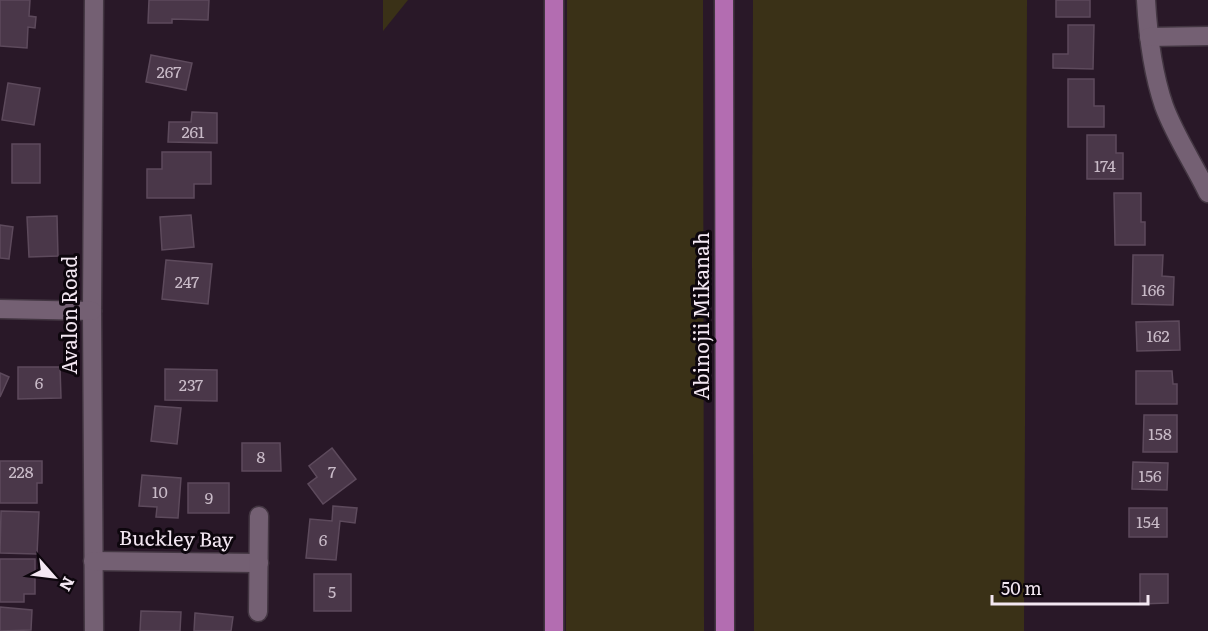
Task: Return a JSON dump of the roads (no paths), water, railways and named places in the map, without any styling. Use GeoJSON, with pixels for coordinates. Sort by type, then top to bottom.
{"type":"FeatureCollection","features":[{"type":"Feature","properties":{"kind":"main road"},"geometry":{"type":"LineString","coordinates":[[554,0],[554,631]]}},
{"type":"Feature","properties":{"kind":"main road","name":"Abinojii Mikanah"},"geometry":{"type":"LineString","coordinates":[[724,0],[725,631]]}},
{"type":"Feature","properties":{"kind":"street","name":"Avalon Road"},"geometry":{"type":"LineString","coordinates":[[94,0],[92,310],[94,631]]}},
{"type":"Feature","properties":{"kind":"street"},"geometry":{"type":"LineString","coordinates":[[1146,0],[1152,60],[1164,106],[1208,193]]}},
{"type":"Feature","properties":{"kind":"street"},"geometry":{"type":"LineString","coordinates":[[1149,37],[1208,36]]}},
{"type":"Feature","properties":{"kind":"street"},"geometry":{"type":"LineString","coordinates":[[0,309],[92,310]]}},
{"type":"Feature","properties":{"kind":"street","name":"Buckley Bay"},"geometry":{"type":"LineString","coordinates":[[258,612],[259,516]]}},
{"type":"Feature","properties":{"kind":"street","name":"Buckley Bay"},"geometry":{"type":"LineString","coordinates":[[93,561],[259,563]]}}]}
